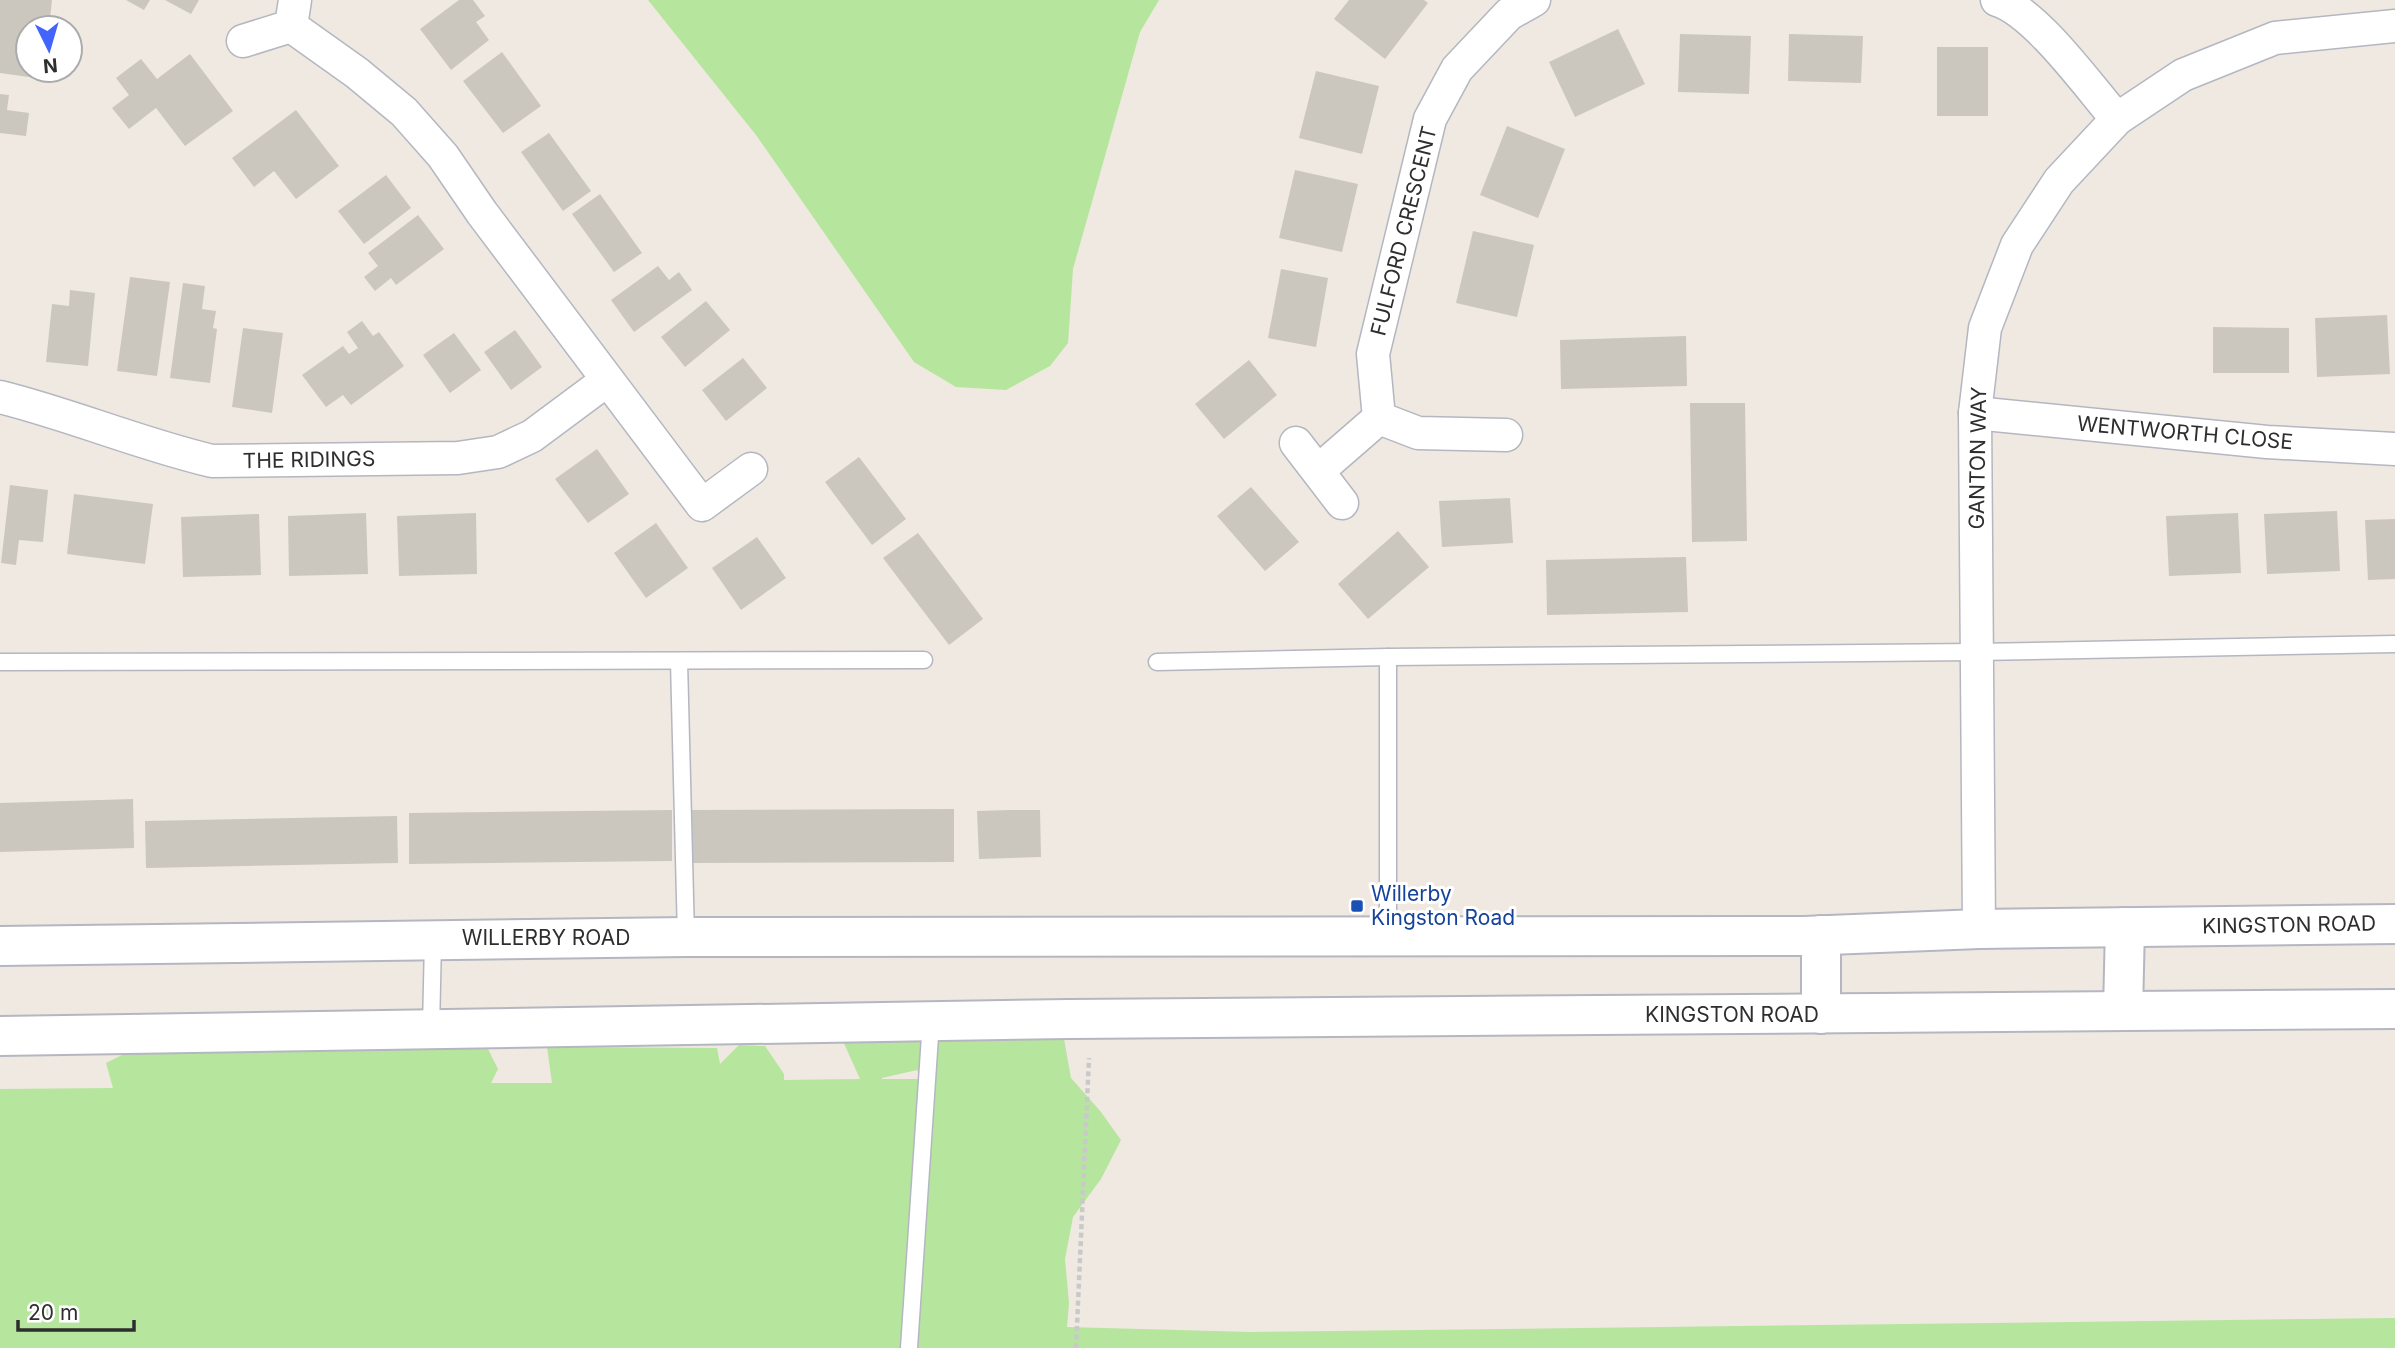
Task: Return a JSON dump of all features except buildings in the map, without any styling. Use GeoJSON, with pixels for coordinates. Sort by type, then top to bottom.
{"type":"FeatureCollection","features":[{"type":"Feature","properties":{"kind":"street","name":"FULFORD CRESCENT"},"geometry":{"type":"LineString","coordinates":[[1378,418],[1373,354],[1430,119],[1457,69],[1508,14],[1534,0]]}},
{"type":"Feature","properties":{"kind":"street"},"geometry":{"type":"LineString","coordinates":[[1997,0],[2007,3],[2044,33],[2117,119]]}},
{"type":"Feature","properties":{"kind":"street"},"geometry":{"type":"LineString","coordinates":[[243,41],[293,13],[357,73],[404,112],[443,156],[606,381],[702,505],[751,469]]}},
{"type":"Feature","properties":{"kind":"street","name":"GANTON WAY"},"geometry":{"type":"LineString","coordinates":[[1979,929],[1975,413],[1985,328],[2017,245],[2059,181],[2117,119],[2183,75],[2275,38],[2395,26]]}},
{"type":"Feature","properties":{"kind":"street","name":"THE RIDINGS"},"geometry":{"type":"LineString","coordinates":[[0,397],[212,461],[458,458],[498,452],[532,436],[606,381]]}},
{"type":"Feature","properties":{"kind":"street","name":"WENTWORTH CLOSE"},"geometry":{"type":"LineString","coordinates":[[1975,413],[2267,442],[2395,449]]}},
{"type":"Feature","properties":{"kind":"street"},"geometry":{"type":"LineString","coordinates":[[1318,471],[1378,418],[1418,433],[1506,435]]}},
{"type":"Feature","properties":{"kind":"street"},"geometry":{"type":"LineString","coordinates":[[1296,443],[1342,503]]}},
{"type":"Feature","properties":{"kind":"street","name":"KINGSTON ROAD"},"geometry":{"type":"LineString","coordinates":[[1091,938],[1821,935],[1979,929],[2395,924]]}},
{"type":"Feature","properties":{"kind":"street"},"geometry":{"type":"LineString","coordinates":[[2123,1011],[2125,927]]}},
{"type":"Feature","properties":{"kind":"street"},"geometry":{"type":"LineString","coordinates":[[1821,935],[1821,1014]]}},
{"type":"Feature","properties":{"kind":"street","name":"WILLERBY ROAD"},"geometry":{"type":"LineString","coordinates":[[0,946],[685,937],[1091,938]]}},
{"type":"Feature","properties":{"kind":"street","name":"KINGSTON ROAD"},"geometry":{"type":"LineString","coordinates":[[1080,1019],[2395,1009]]}},
{"type":"Feature","properties":{"kind":"street"},"geometry":{"type":"LineString","coordinates":[[0,1036],[1080,1019]]}},
{"type":"Feature","properties":{"kind":"lane"},"geometry":{"type":"LineString","coordinates":[[1157,662],[1388,657],[1977,652],[2395,643]]}},
{"type":"Feature","properties":{"kind":"lane"},"geometry":{"type":"LineString","coordinates":[[1388,657],[1388,937]]}},
{"type":"Feature","properties":{"kind":"lane"},"geometry":{"type":"LineString","coordinates":[[0,662],[924,660]]}},
{"type":"Feature","properties":{"kind":"lane"},"geometry":{"type":"LineString","coordinates":[[678,661],[685,937]]}},
{"type":"Feature","properties":{"kind":"lane"},"geometry":{"type":"LineString","coordinates":[[431,1029],[433,939]]}},
{"type":"Feature","properties":{"kind":"lane"},"geometry":{"type":"LineString","coordinates":[[909,1348],[931,1021]]}},
{"type":"Feature","properties":{"kind":"path"},"geometry":{"type":"LineString","coordinates":[[1076,1348],[1080,1019]]}},
{"type":"Feature","properties":{"kind":"green space"},"geometry":{"type":"Polygon","coordinates":[[[648,0],[1159,0],[1140,32],[1073,269],[1068,343],[1050,366],[1006,390],[956,387],[914,362],[756,135],[648,0]]]}},
{"type":"Feature","properties":{"kind":"green space"},"geometry":{"type":"Polygon","coordinates":[[[842,1039],[1064,1039],[1071,1078],[1121,1140],[1101,1179],[1073,1217],[1065,1259],[1069,1303],[1067,1327],[1250,1332],[2395,1318],[2395,1348],[0,1348],[0,1089],[113,1088],[106,1063],[152,1040],[485,1043],[498,1069],[491,1083],[552,1083],[547,1047],[717,1048],[720,1064],[739,1045],[765,1046],[784,1074],[784,1080],[860,1079],[842,1039]],[[917,1070],[882,1078],[882,1079],[922,1079],[917,1070]]]}},
{"type":"Feature","properties":{"kind":"place","name":"Willerby Kingston Road"},"geometry":{"type":"Point","coordinates":[1357,906]}}]}
